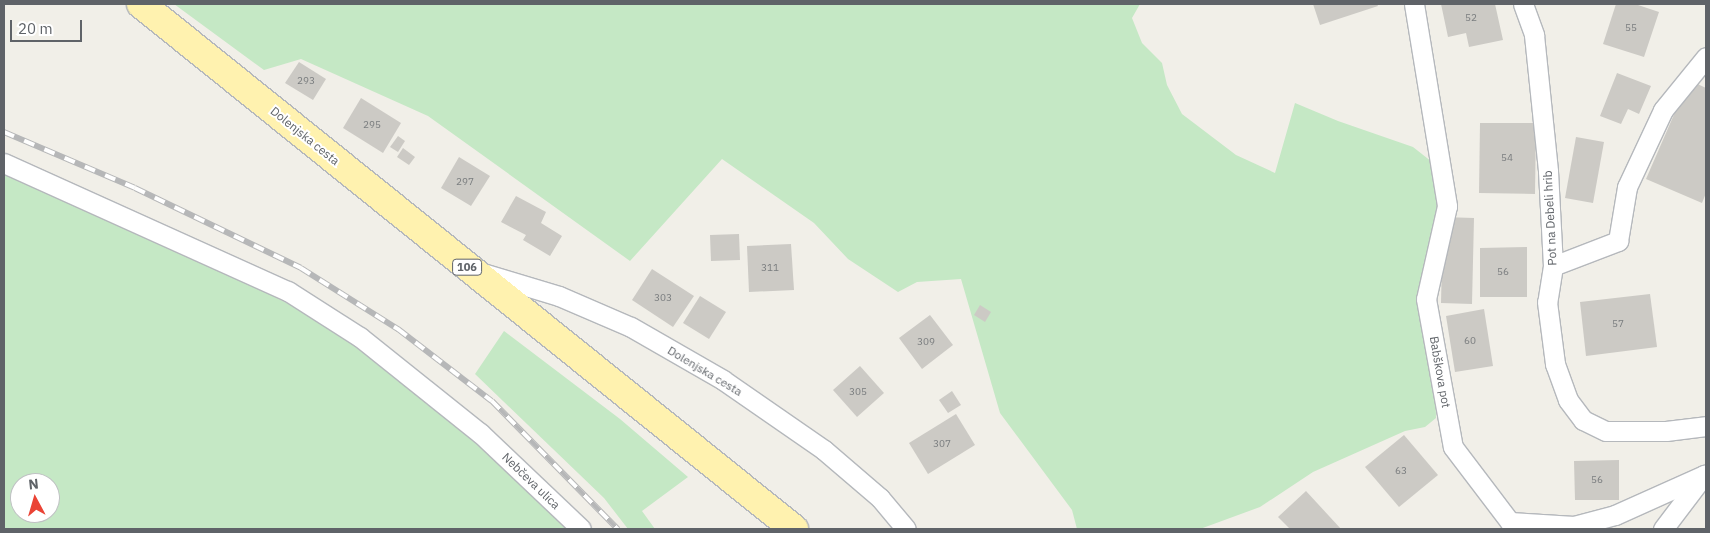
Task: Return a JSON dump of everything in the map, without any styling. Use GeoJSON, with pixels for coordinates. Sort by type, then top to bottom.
{"type":"FeatureCollection","features":[{"type":"Feature","properties":{"kind":"main road","name":"Dolenjska cesta"},"geometry":{"type":"LineString","coordinates":[[140,4],[794,529]]}},
{"type":"Feature","properties":{"kind":"street","name":"Babškova pot"},"geometry":{"type":"LineString","coordinates":[[1414,4],[1447,206],[1426,299],[1453,447],[1510,522],[1574,526],[1615,515],[1705,473]]}},
{"type":"Feature","properties":{"kind":"street","name":"Pot na Debeli hrib"},"geometry":{"type":"LineString","coordinates":[[1523,4],[1534,35],[1548,171],[1553,266],[1547,302],[1555,364],[1568,400],[1583,420],[1606,431],[1666,431],[1706,426]]}},
{"type":"Feature","properties":{"kind":"street"},"geometry":{"type":"LineString","coordinates":[[1553,266],[1618,241],[1627,187],[1663,110],[1706,56]]}},
{"type":"Feature","properties":{"kind":"street","name":"Nebčeva ulica"},"geometry":{"type":"LineString","coordinates":[[4,163],[288,291],[360,337],[480,433],[581,529]]}},
{"type":"Feature","properties":{"kind":"street","name":"Dolenjska cesta"},"geometry":{"type":"LineString","coordinates":[[470,269],[559,296],[631,327],[723,380],[824,450],[880,498],[906,529]]}},
{"type":"Feature","properties":{"kind":"street","name":"Babškova pot"},"geometry":{"type":"LineString","coordinates":[[1663,529],[1705,473]]}},
{"type":"Feature","properties":{"kind":"green space"},"geometry":{"type":"Polygon","coordinates":[[[174,4],[1140,4],[1132,18],[1142,43],[1162,63],[1167,85],[1182,114],[1236,155],[1275,173],[1295,103],[1338,121],[1413,147],[1441,169],[1447,190],[1433,229],[1436,418],[1425,427],[1405,431],[1313,472],[1260,507],[1200,529],[1077,529],[1072,510],[1000,413],[961,279],[917,282],[898,292],[848,259],[814,223],[722,159],[630,261],[428,116],[301,59],[264,70],[174,4]]]}},
{"type":"Feature","properties":{"kind":"green space"},"geometry":{"type":"Polygon","coordinates":[[[4,171],[212,264],[302,311],[363,350],[475,440],[569,529],[4,529],[4,171]]]}},
{"type":"Feature","properties":{"kind":"green space"},"geometry":{"type":"Polygon","coordinates":[[[504,331],[620,419],[688,477],[642,511],[655,529],[628,529],[604,498],[475,374],[504,331]]]}},
{"type":"Feature","properties":{"kind":"building"},"geometry":{"type":"Polygon","coordinates":[[[1313,4],[1377,4],[1378,6],[1320,25],[1313,4]]]}},
{"type":"Feature","properties":{"kind":"building"},"geometry":{"type":"Polygon","coordinates":[[[1441,4],[1495,4],[1503,40],[1469,47],[1466,33],[1448,37],[1441,4]]]}},
{"type":"Feature","properties":{"kind":"building"},"geometry":{"type":"Polygon","coordinates":[[[1616,4],[1635,4],[1659,12],[1644,57],[1603,44],[1616,4]]]}},
{"type":"Feature","properties":{"kind":"building"},"geometry":{"type":"Polygon","coordinates":[[[299,62],[326,79],[313,100],[285,83],[299,62]]]}},
{"type":"Feature","properties":{"kind":"building"},"geometry":{"type":"Polygon","coordinates":[[[1617,73],[1651,86],[1639,114],[1628,109],[1621,124],[1600,116],[1617,73]]]}},
{"type":"Feature","properties":{"kind":"building"},"geometry":{"type":"Polygon","coordinates":[[[1689,80],[1706,88],[1706,193],[1702,203],[1646,179],[1689,80]]]}},
{"type":"Feature","properties":{"kind":"building"},"geometry":{"type":"Polygon","coordinates":[[[361,98],[401,123],[383,153],[343,128],[361,98]]]}},
{"type":"Feature","properties":{"kind":"building"},"geometry":{"type":"Polygon","coordinates":[[[1480,123],[1536,123],[1535,194],[1479,193],[1480,123]]]}},
{"type":"Feature","properties":{"kind":"building"},"geometry":{"type":"Polygon","coordinates":[[[398,136],[405,141],[398,152],[390,147],[398,136]]]}},
{"type":"Feature","properties":{"kind":"building"},"geometry":{"type":"Polygon","coordinates":[[[1576,137],[1604,142],[1593,203],[1565,198],[1576,137]]]}},
{"type":"Feature","properties":{"kind":"building"},"geometry":{"type":"Polygon","coordinates":[[[403,148],[415,157],[409,165],[397,157],[403,148]]]}},
{"type":"Feature","properties":{"kind":"building"},"geometry":{"type":"Polygon","coordinates":[[[459,157],[490,176],[471,206],[441,188],[459,157]]]}},
{"type":"Feature","properties":{"kind":"building"},"geometry":{"type":"Polygon","coordinates":[[[516,196],[546,212],[541,223],[562,236],[550,256],[523,240],[526,235],[501,222],[516,196]]]}},
{"type":"Feature","properties":{"kind":"building"},"geometry":{"type":"Polygon","coordinates":[[[1443,217],[1474,218],[1472,304],[1441,303],[1443,217]]]}},
{"type":"Feature","properties":{"kind":"building"},"geometry":{"type":"Polygon","coordinates":[[[739,234],[740,260],[711,261],[710,235],[739,234]]]}},
{"type":"Feature","properties":{"kind":"building"},"geometry":{"type":"Polygon","coordinates":[[[791,244],[794,290],[749,292],[747,246],[791,244]]]}},
{"type":"Feature","properties":{"kind":"building"},"geometry":{"type":"Polygon","coordinates":[[[1527,247],[1527,297],[1480,297],[1480,248],[1527,247]]]}},
{"type":"Feature","properties":{"kind":"building"},"geometry":{"type":"Polygon","coordinates":[[[652,269],[694,296],[673,327],[632,300],[652,269]]]}},
{"type":"Feature","properties":{"kind":"building"},"geometry":{"type":"Polygon","coordinates":[[[1650,294],[1657,347],[1586,356],[1580,302],[1650,294]]]}},
{"type":"Feature","properties":{"kind":"building"},"geometry":{"type":"Polygon","coordinates":[[[700,296],[726,312],[709,339],[683,323],[700,296]]]}},
{"type":"Feature","properties":{"kind":"building"},"geometry":{"type":"Polygon","coordinates":[[[980,305],[991,312],[985,322],[974,315],[980,305]]]}},
{"type":"Feature","properties":{"kind":"building"},"geometry":{"type":"Polygon","coordinates":[[[1484,309],[1493,366],[1455,372],[1446,316],[1484,309]]]}},
{"type":"Feature","properties":{"kind":"building"},"geometry":{"type":"Polygon","coordinates":[[[930,315],[953,345],[922,369],[899,338],[930,315]]]}},
{"type":"Feature","properties":{"kind":"building"},"geometry":{"type":"Polygon","coordinates":[[[860,366],[884,393],[857,417],[833,390],[860,366]]]}},
{"type":"Feature","properties":{"kind":"building"},"geometry":{"type":"Polygon","coordinates":[[[952,391],[961,405],[948,413],[939,400],[952,391]]]}},
{"type":"Feature","properties":{"kind":"building"},"geometry":{"type":"Polygon","coordinates":[[[956,414],[975,445],[928,474],[909,443],[956,414]]]}},
{"type":"Feature","properties":{"kind":"building"},"geometry":{"type":"Polygon","coordinates":[[[1404,435],[1438,475],[1399,507],[1365,467],[1404,435]]]}},
{"type":"Feature","properties":{"kind":"building"},"geometry":{"type":"Polygon","coordinates":[[[1619,460],[1619,500],[1575,500],[1574,461],[1619,460]]]}},
{"type":"Feature","properties":{"kind":"building"},"geometry":{"type":"Polygon","coordinates":[[[1306,491],[1341,529],[1290,529],[1278,517],[1306,491]]]}},
{"type":"Feature","properties":{"kind":"railway"},"geometry":{"type":"LineString","coordinates":[[4,132],[135,188],[301,268],[398,329],[492,401],[618,529]]}}]}
